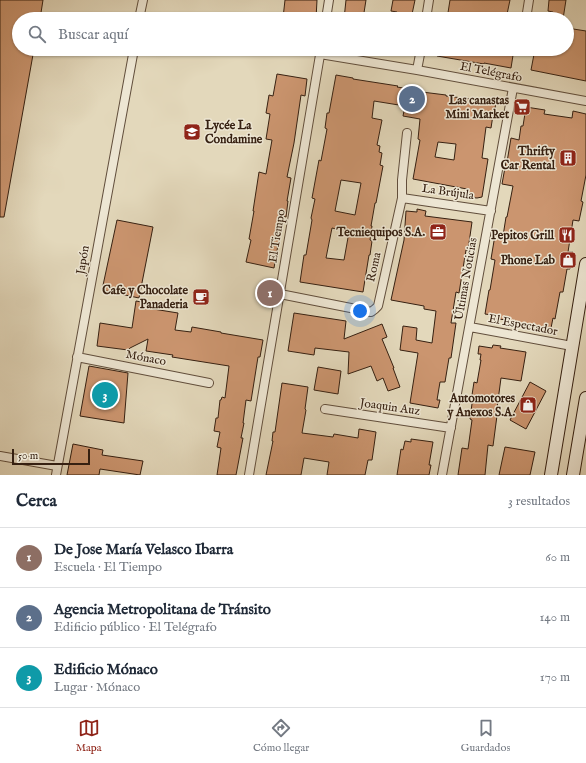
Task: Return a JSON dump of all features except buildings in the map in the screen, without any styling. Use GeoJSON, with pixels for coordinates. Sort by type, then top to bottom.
{"type":"FeatureCollection","features":[{"type":"Feature","properties":{"kind":"main road"},"geometry":{"type":"LineString","coordinates":[[551,475],[586,264]]}},
{"type":"Feature","properties":{"kind":"main road"},"geometry":{"type":"LineString","coordinates":[[572,475],[584,417],[586,398]]}},
{"type":"Feature","properties":{"kind":"street"},"geometry":{"type":"LineString","coordinates":[[140,12],[143,0]]}},
{"type":"Feature","properties":{"kind":"street"},"geometry":{"type":"LineString","coordinates":[[327,12],[329,0]]}},
{"type":"Feature","properties":{"kind":"street"},"geometry":{"type":"LineString","coordinates":[[427,12],[429,0]]}},
{"type":"Feature","properties":{"kind":"street"},"geometry":{"type":"LineString","coordinates":[[527,12],[529,0]]}},
{"type":"Feature","properties":{"kind":"street","name":"Japón"},"geometry":{"type":"LineString","coordinates":[[56,475],[133,56]]}},
{"type":"Feature","properties":{"kind":"street","name":"El Tiempo"},"geometry":{"type":"LineString","coordinates":[[249,475],[319,56]]}},
{"type":"Feature","properties":{"kind":"street","name":"El Telégrafo"},"geometry":{"type":"LineString","coordinates":[[346,56],[586,101]]}},
{"type":"Feature","properties":{"kind":"street"},"geometry":{"type":"LineString","coordinates":[[417,70],[420,56]]}},
{"type":"Feature","properties":{"kind":"street","name":"Últimas Noticias"},"geometry":{"type":"LineString","coordinates":[[442,475],[513,88]]}},
{"type":"Feature","properties":{"kind":"street","name":"Roma"},"geometry":{"type":"LineString","coordinates":[[280,294],[371,312],[375,310],[378,306],[402,198],[402,180],[408,132]]}},
{"type":"Feature","properties":{"kind":"street","name":"La Brújula"},"geometry":{"type":"LineString","coordinates":[[402,198],[491,211]]}},
{"type":"Feature","properties":{"kind":"street","name":"El Espectador"},"geometry":{"type":"LineString","coordinates":[[470,327],[572,346]]}},
{"type":"Feature","properties":{"kind":"street","name":"Mónaco"},"geometry":{"type":"LineString","coordinates":[[77,356],[209,383]]}},
{"type":"Feature","properties":{"kind":"street","name":"Joaquin Auz"},"geometry":{"type":"LineString","coordinates":[[325,409],[451,428]]}},
{"type":"Feature","properties":{"kind":"street"},"geometry":{"type":"LineString","coordinates":[[0,456],[57,466]]}},
{"type":"Feature","properties":{"kind":"place","name":"Agencia Metropolitana de Tránsito"},"geometry":{"type":"Point","coordinates":[412,99]}},
{"type":"Feature","properties":{"kind":"place","name":"Las canastas Mini Market"},"geometry":{"type":"Point","coordinates":[522,107]}},
{"type":"Feature","properties":{"kind":"place","name":"Lycée La Condamine"},"geometry":{"type":"Point","coordinates":[192,132]}},
{"type":"Feature","properties":{"kind":"place","name":"Thrifty Car Rental"},"geometry":{"type":"Point","coordinates":[568,158]}},
{"type":"Feature","properties":{"kind":"place","name":"Tecniequipos S.A."},"geometry":{"type":"Point","coordinates":[438,232]}},
{"type":"Feature","properties":{"kind":"place","name":"Pepitos Grill"},"geometry":{"type":"Point","coordinates":[567,235]}},
{"type":"Feature","properties":{"kind":"place","name":"Phone Lab"},"geometry":{"type":"Point","coordinates":[568,260]}},
{"type":"Feature","properties":{"kind":"place","name":"De Jose María Velasco Ibarra"},"geometry":{"type":"Point","coordinates":[270,293]}},
{"type":"Feature","properties":{"kind":"place","name":"Cafe y Chocolate Panaderia"},"geometry":{"type":"Point","coordinates":[201,297]}},
{"type":"Feature","properties":{"kind":"place","name":"Edificio Mónaco"},"geometry":{"type":"Point","coordinates":[105,395]}},
{"type":"Feature","properties":{"kind":"place","name":"Automotores y Anexos S.A."},"geometry":{"type":"Point","coordinates":[528,405]}}]}
